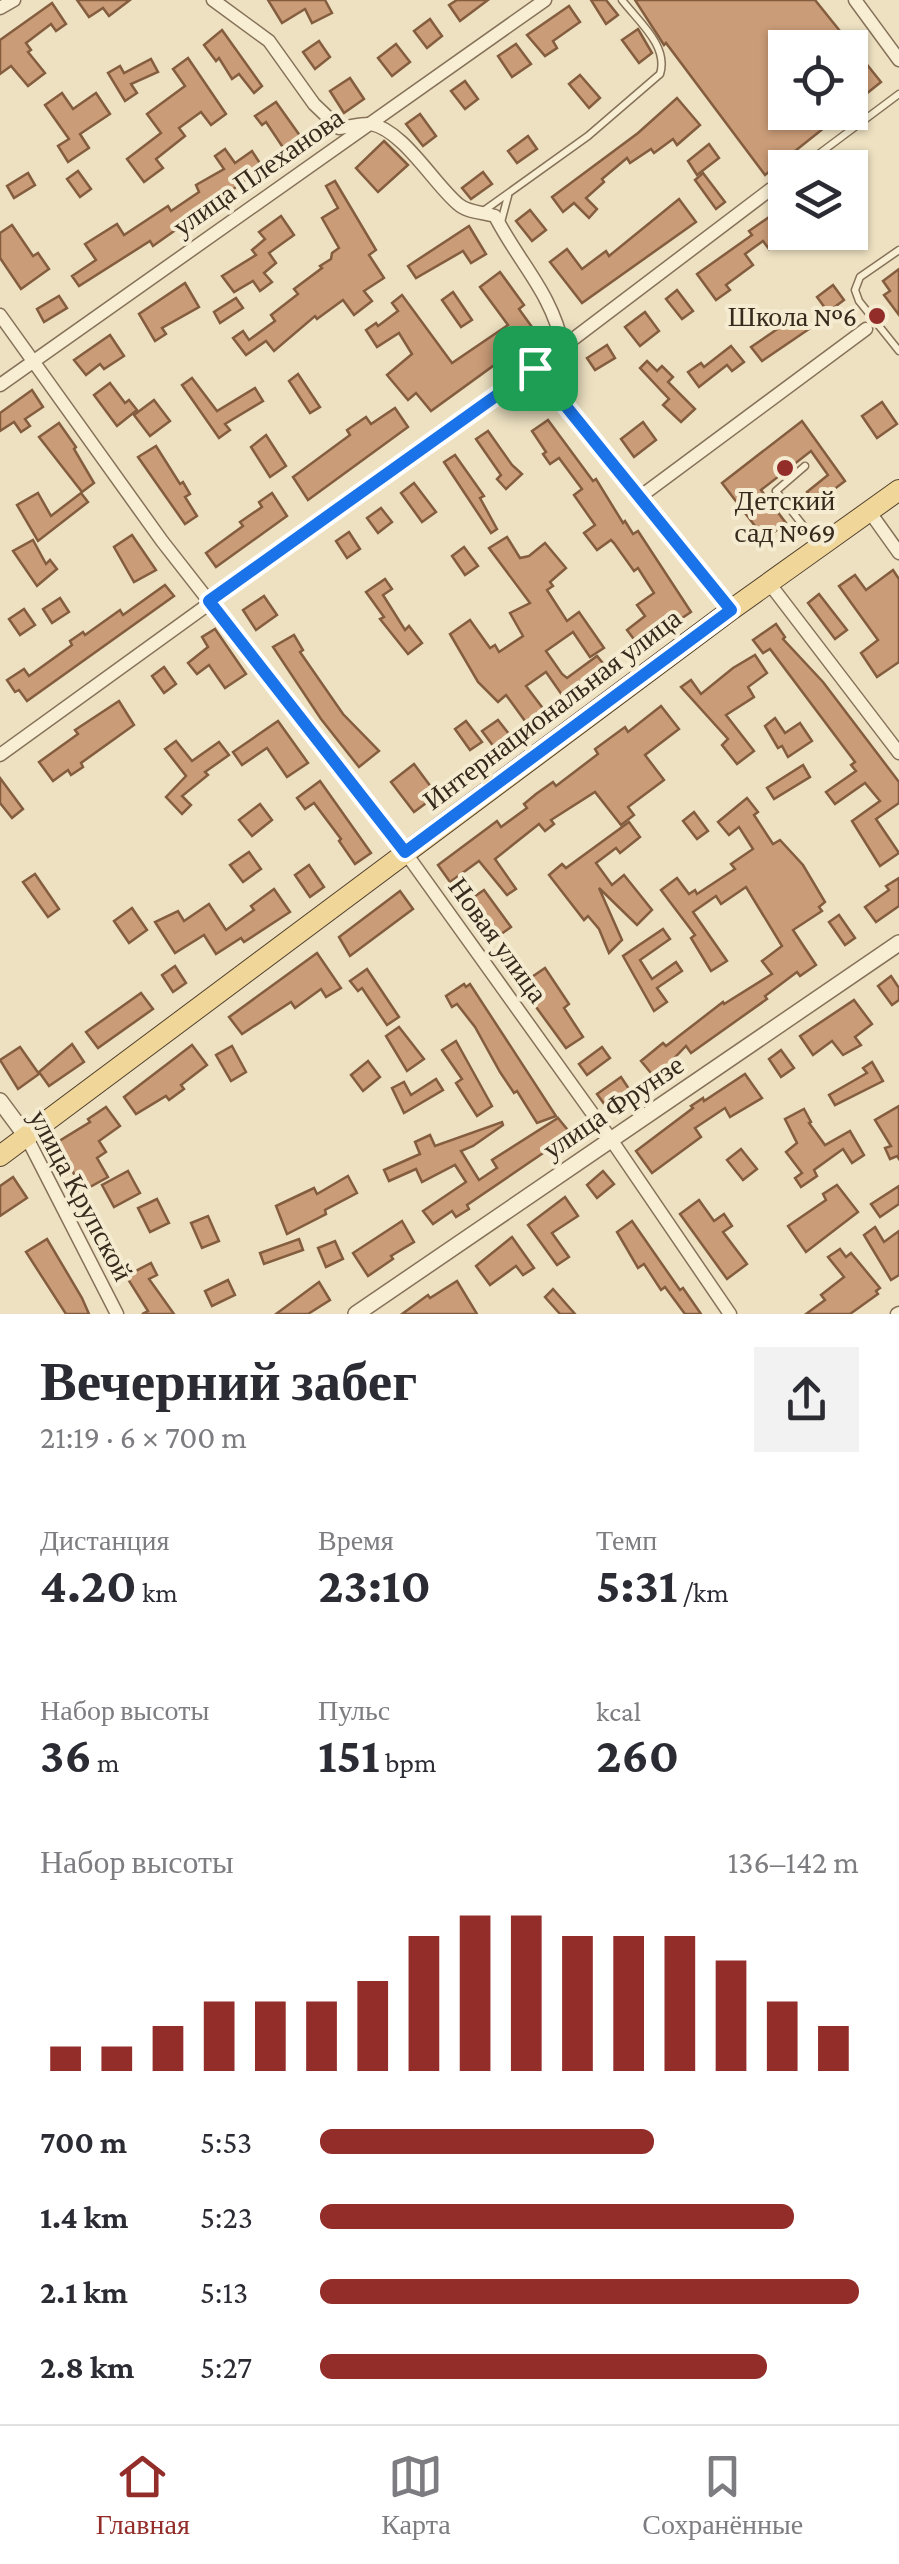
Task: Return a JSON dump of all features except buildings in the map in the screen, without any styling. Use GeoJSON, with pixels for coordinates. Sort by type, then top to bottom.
{"type":"FeatureCollection","features":[{"type":"Feature","properties":{"kind":"main road","name":"Интернациональная улица"},"geometry":{"type":"LineString","coordinates":[[0,1156],[731,610],[899,490]]}},
{"type":"Feature","properties":{"kind":"street"},"geometry":{"type":"LineString","coordinates":[[0,8],[14,0]]}},
{"type":"Feature","properties":{"kind":"street"},"geometry":{"type":"LineString","coordinates":[[213,0],[269,40],[314,104],[339,128],[372,124],[405,146],[459,206],[495,216],[536,277],[557,318],[563,347]]}},
{"type":"Feature","properties":{"kind":"street","name":"улица Плеханова"},"geometry":{"type":"LineString","coordinates":[[0,385],[545,0]]}},
{"type":"Feature","properties":{"kind":"street"},"geometry":{"type":"LineString","coordinates":[[855,0],[899,60]]}},
{"type":"Feature","properties":{"kind":"street"},"geometry":{"type":"LineString","coordinates":[[0,755],[535,368],[768,191]]}},
{"type":"Feature","properties":{"kind":"street","name":"Новая улица"},"geometry":{"type":"LineString","coordinates":[[0,315],[209,601],[405,852],[610,1138],[730,1314]]}},
{"type":"Feature","properties":{"kind":"street"},"geometry":{"type":"LineString","coordinates":[[641,496],[871,326]]}},
{"type":"Feature","properties":{"kind":"street"},"geometry":{"type":"LineString","coordinates":[[535,368],[731,610]]}},
{"type":"Feature","properties":{"kind":"street"},"geometry":{"type":"LineString","coordinates":[[869,511],[899,553]]}},
{"type":"Feature","properties":{"kind":"street"},"geometry":{"type":"LineString","coordinates":[[770,583],[899,753]]}},
{"type":"Feature","properties":{"kind":"street","name":"улица Фрунзе"},"geometry":{"type":"LineString","coordinates":[[356,1314],[899,943]]}},
{"type":"Feature","properties":{"kind":"street","name":"улица Крупской"},"geometry":{"type":"LineString","coordinates":[[0,1102],[26,1136],[117,1314]]}},
{"type":"Feature","properties":{"kind":"lane"},"geometry":{"type":"LineString","coordinates":[[482,212],[588,136],[660,74],[663,57],[658,46],[622,0]]}},
{"type":"Feature","properties":{"kind":"lane"},"geometry":{"type":"LineString","coordinates":[[824,150],[899,94]]}},
{"type":"Feature","properties":{"kind":"lane"},"geometry":{"type":"LineString","coordinates":[[501,227],[501,212],[508,195]]}},
{"type":"Feature","properties":{"kind":"lane"},"geometry":{"type":"LineString","coordinates":[[899,250],[860,277],[856,284],[871,326],[899,351]]}},
{"type":"Feature","properties":{"kind":"lane"},"geometry":{"type":"LineString","coordinates":[[806,466],[776,491],[819,546]]}},
{"type":"Feature","properties":{"kind":"place","name":"Школа №6"},"geometry":{"type":"Point","coordinates":[877,316]}},
{"type":"Feature","properties":{"kind":"place","name":"Детский сад №69"},"geometry":{"type":"Point","coordinates":[785,468]}},
{"type":"Feature","properties":{"kind":"route"},"geometry":{"type":"LineString","coordinates":[[535,368],[731,610],[405,852],[209,601],[535,368]]}}]}
